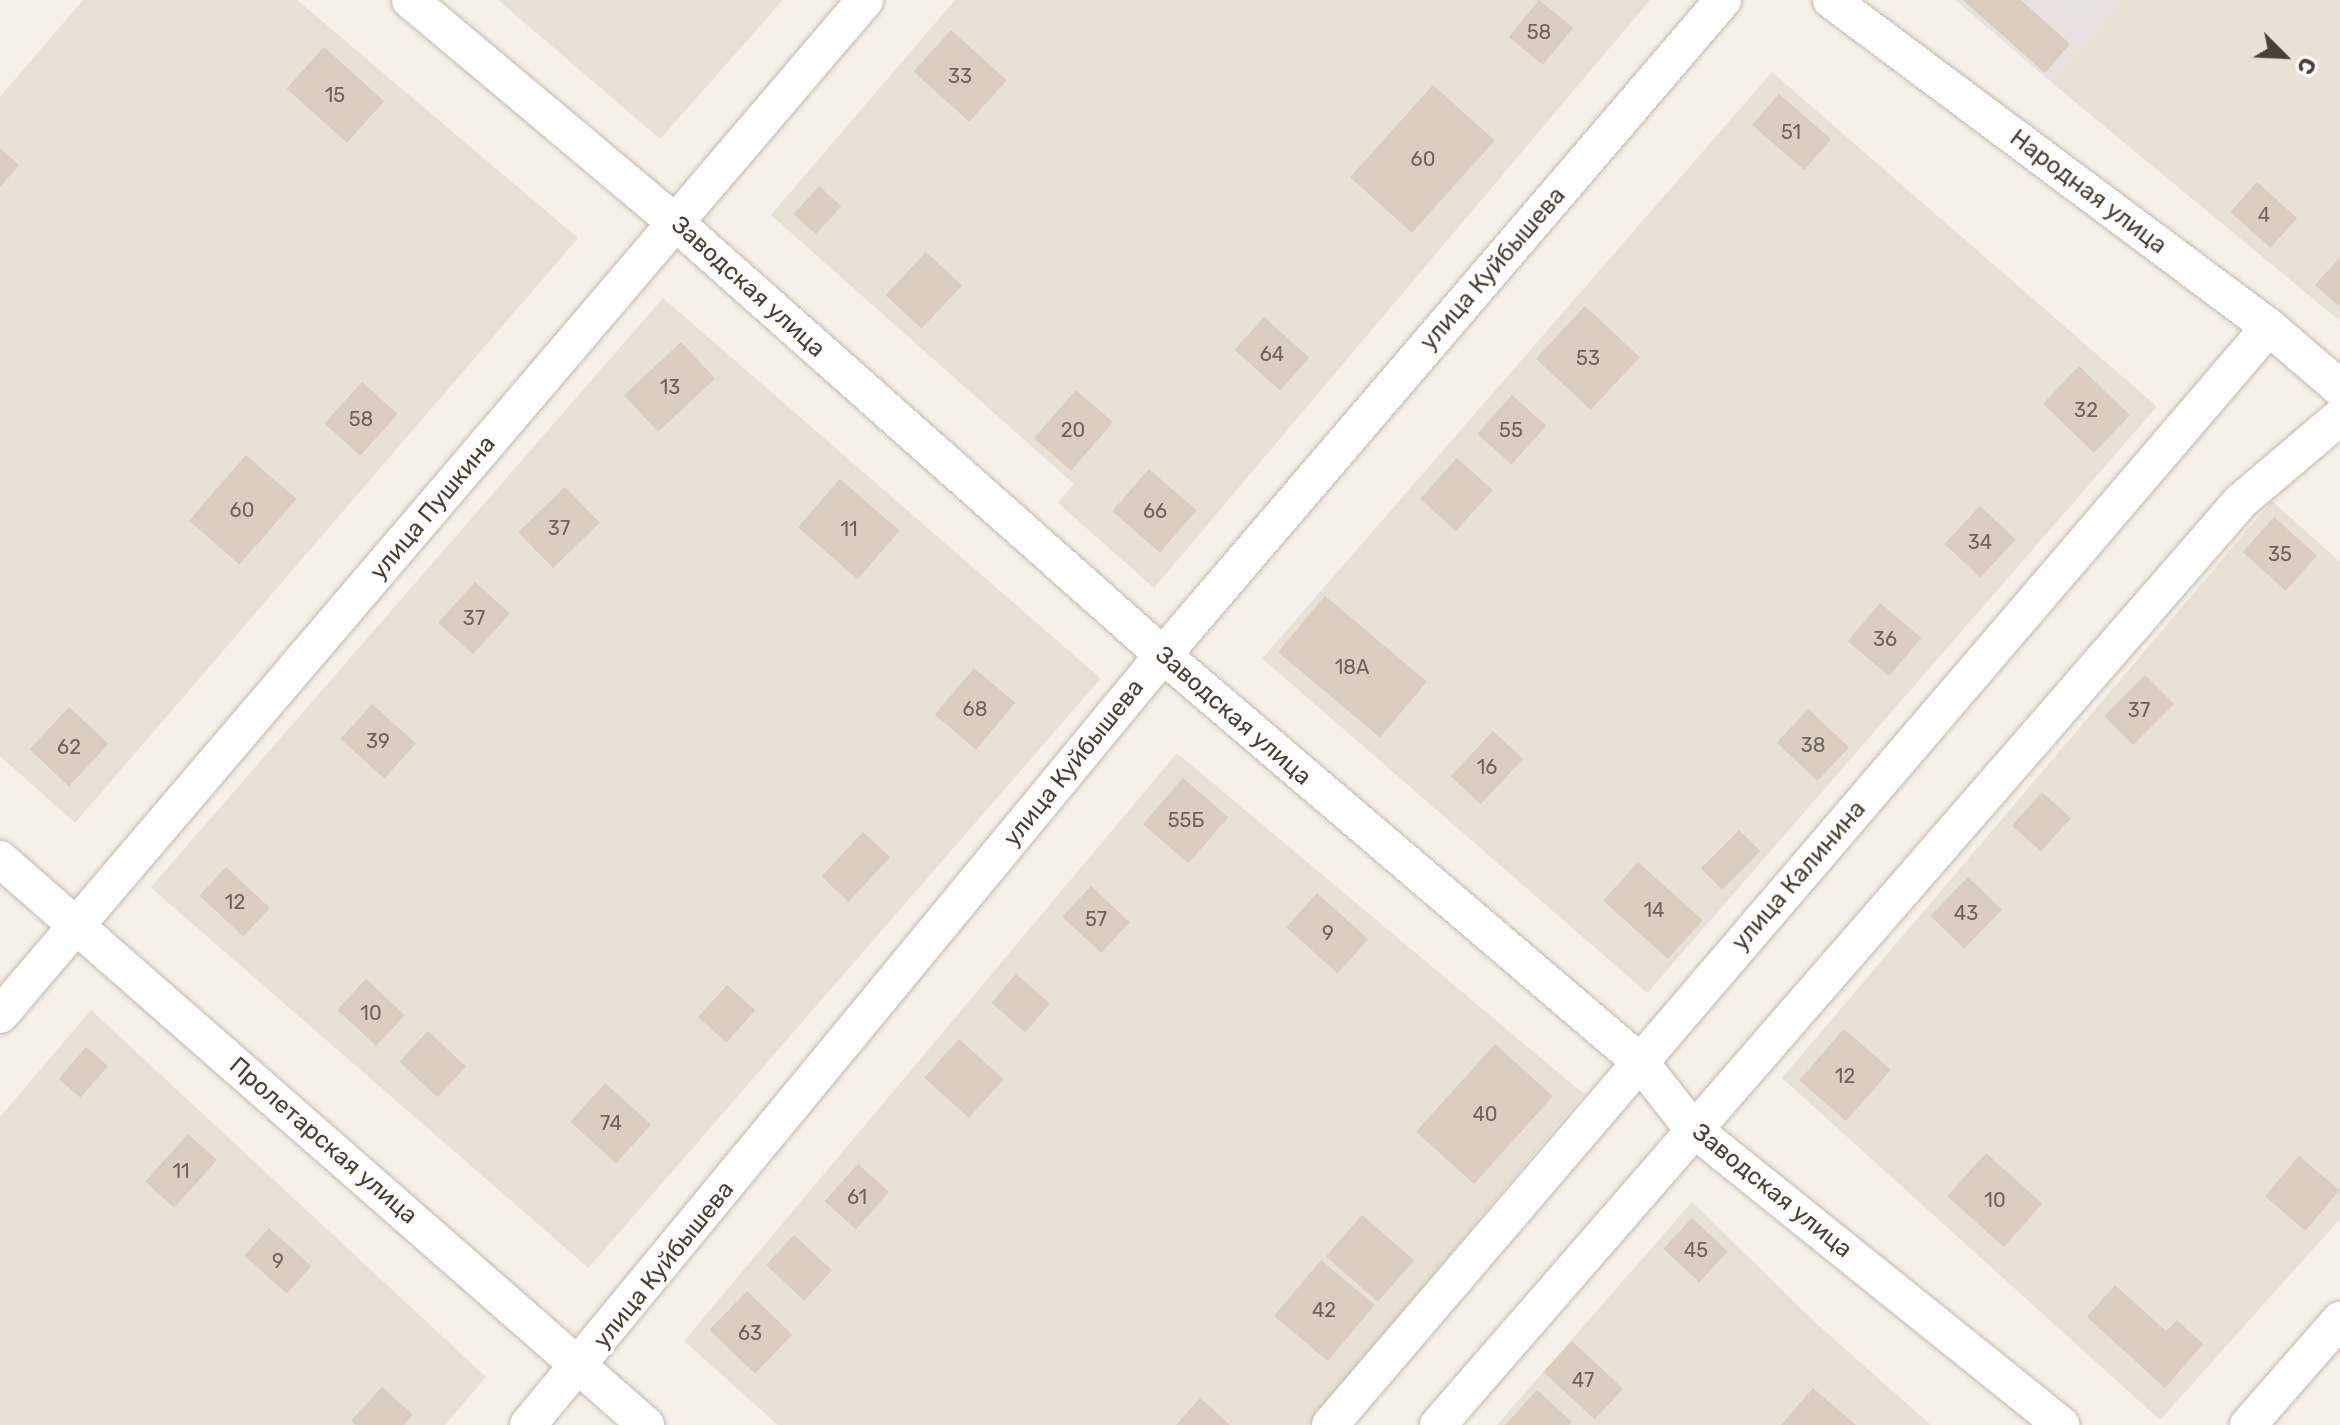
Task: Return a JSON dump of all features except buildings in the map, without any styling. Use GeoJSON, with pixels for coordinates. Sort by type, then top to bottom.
{"type":"FeatureCollection","features":[{"type":"Feature","properties":{"kind":"street","name":"Заводская улица"},"geometry":{"type":"LineString","coordinates":[[410,0],[676,223],[1163,655],[1640,1062],[1692,1128],[2061,1425]]}},
{"type":"Feature","properties":{"kind":"street","name":"улица Пушкина"},"geometry":{"type":"LineString","coordinates":[[0,1015],[865,0]]}},
{"type":"Feature","properties":{"kind":"street","name":"улица Куйбышева"},"geometry":{"type":"LineString","coordinates":[[528,1425],[582,1365],[1163,655],[1723,0]]}},
{"type":"Feature","properties":{"kind":"street","name":"Народная улица"},"geometry":{"type":"LineString","coordinates":[[1831,0],[2269,327],[2340,388]]}},
{"type":"Feature","properties":{"kind":"street","name":"улица Калинина"},"geometry":{"type":"LineString","coordinates":[[1330,1425],[2269,327]]}},
{"type":"Feature","properties":{"kind":"street"},"geometry":{"type":"LineString","coordinates":[[1438,1425],[1692,1128],[2240,502],[2340,417]]}},
{"type":"Feature","properties":{"kind":"street","name":"Пролетарская улица"},"geometry":{"type":"LineString","coordinates":[[0,859],[582,1365],[646,1425]]}},
{"type":"Feature","properties":{"kind":"street"},"geometry":{"type":"LineString","coordinates":[[2248,1425],[2340,1320]]}},
{"type":"Feature","properties":{"kind":"shaded area"},"geometry":{"type":"Polygon","coordinates":[[[83,0],[297,0],[578,238],[75,823],[0,756],[0,97],[83,0]]]}},
{"type":"Feature","properties":{"kind":"shaded area"},"geometry":{"type":"Polygon","coordinates":[[[498,0],[783,0],[660,139],[498,0]]]}},
{"type":"Feature","properties":{"kind":"shaded area"},"geometry":{"type":"Polygon","coordinates":[[[955,0],[1650,0],[1154,588],[1058,503],[1074,484],[771,215],[955,0]]]}},
{"type":"Feature","properties":{"kind":"shaded area"},"geometry":{"type":"Polygon","coordinates":[[[1955,0],[2120,0],[2051,82],[1955,0]]]}},
{"type":"Feature","properties":{"kind":"shaded area"},"geometry":{"type":"Polygon","coordinates":[[[2120,0],[2340,0],[2340,321],[2051,82],[2120,0]]]}},
{"type":"Feature","properties":{"kind":"shaded area"},"geometry":{"type":"Polygon","coordinates":[[[1772,72],[2157,407],[1647,993],[1262,658],[1772,72]]]}},
{"type":"Feature","properties":{"kind":"shaded area"},"geometry":{"type":"Polygon","coordinates":[[[663,298],[1101,679],[588,1268],[151,887],[663,298]]]}},
{"type":"Feature","properties":{"kind":"shaded area"},"geometry":{"type":"Polygon","coordinates":[[[2272,501],[2340,562],[2340,1219],[2160,1420],[1782,1078],[2272,501]]]}},
{"type":"Feature","properties":{"kind":"shaded area"},"geometry":{"type":"Polygon","coordinates":[[[1177,753],[1584,1094],[1308,1425],[778,1425],[684,1341],[1177,753]]]}},
{"type":"Feature","properties":{"kind":"shaded area"},"geometry":{"type":"Polygon","coordinates":[[[91,1010],[486,1377],[445,1425],[0,1425],[0,1117],[91,1010]]]}},
{"type":"Feature","properties":{"kind":"shaded area"},"geometry":{"type":"Polygon","coordinates":[[[1692,1202],[1818,1325],[1931,1425],[1497,1425],[1692,1202]]]}}]}
